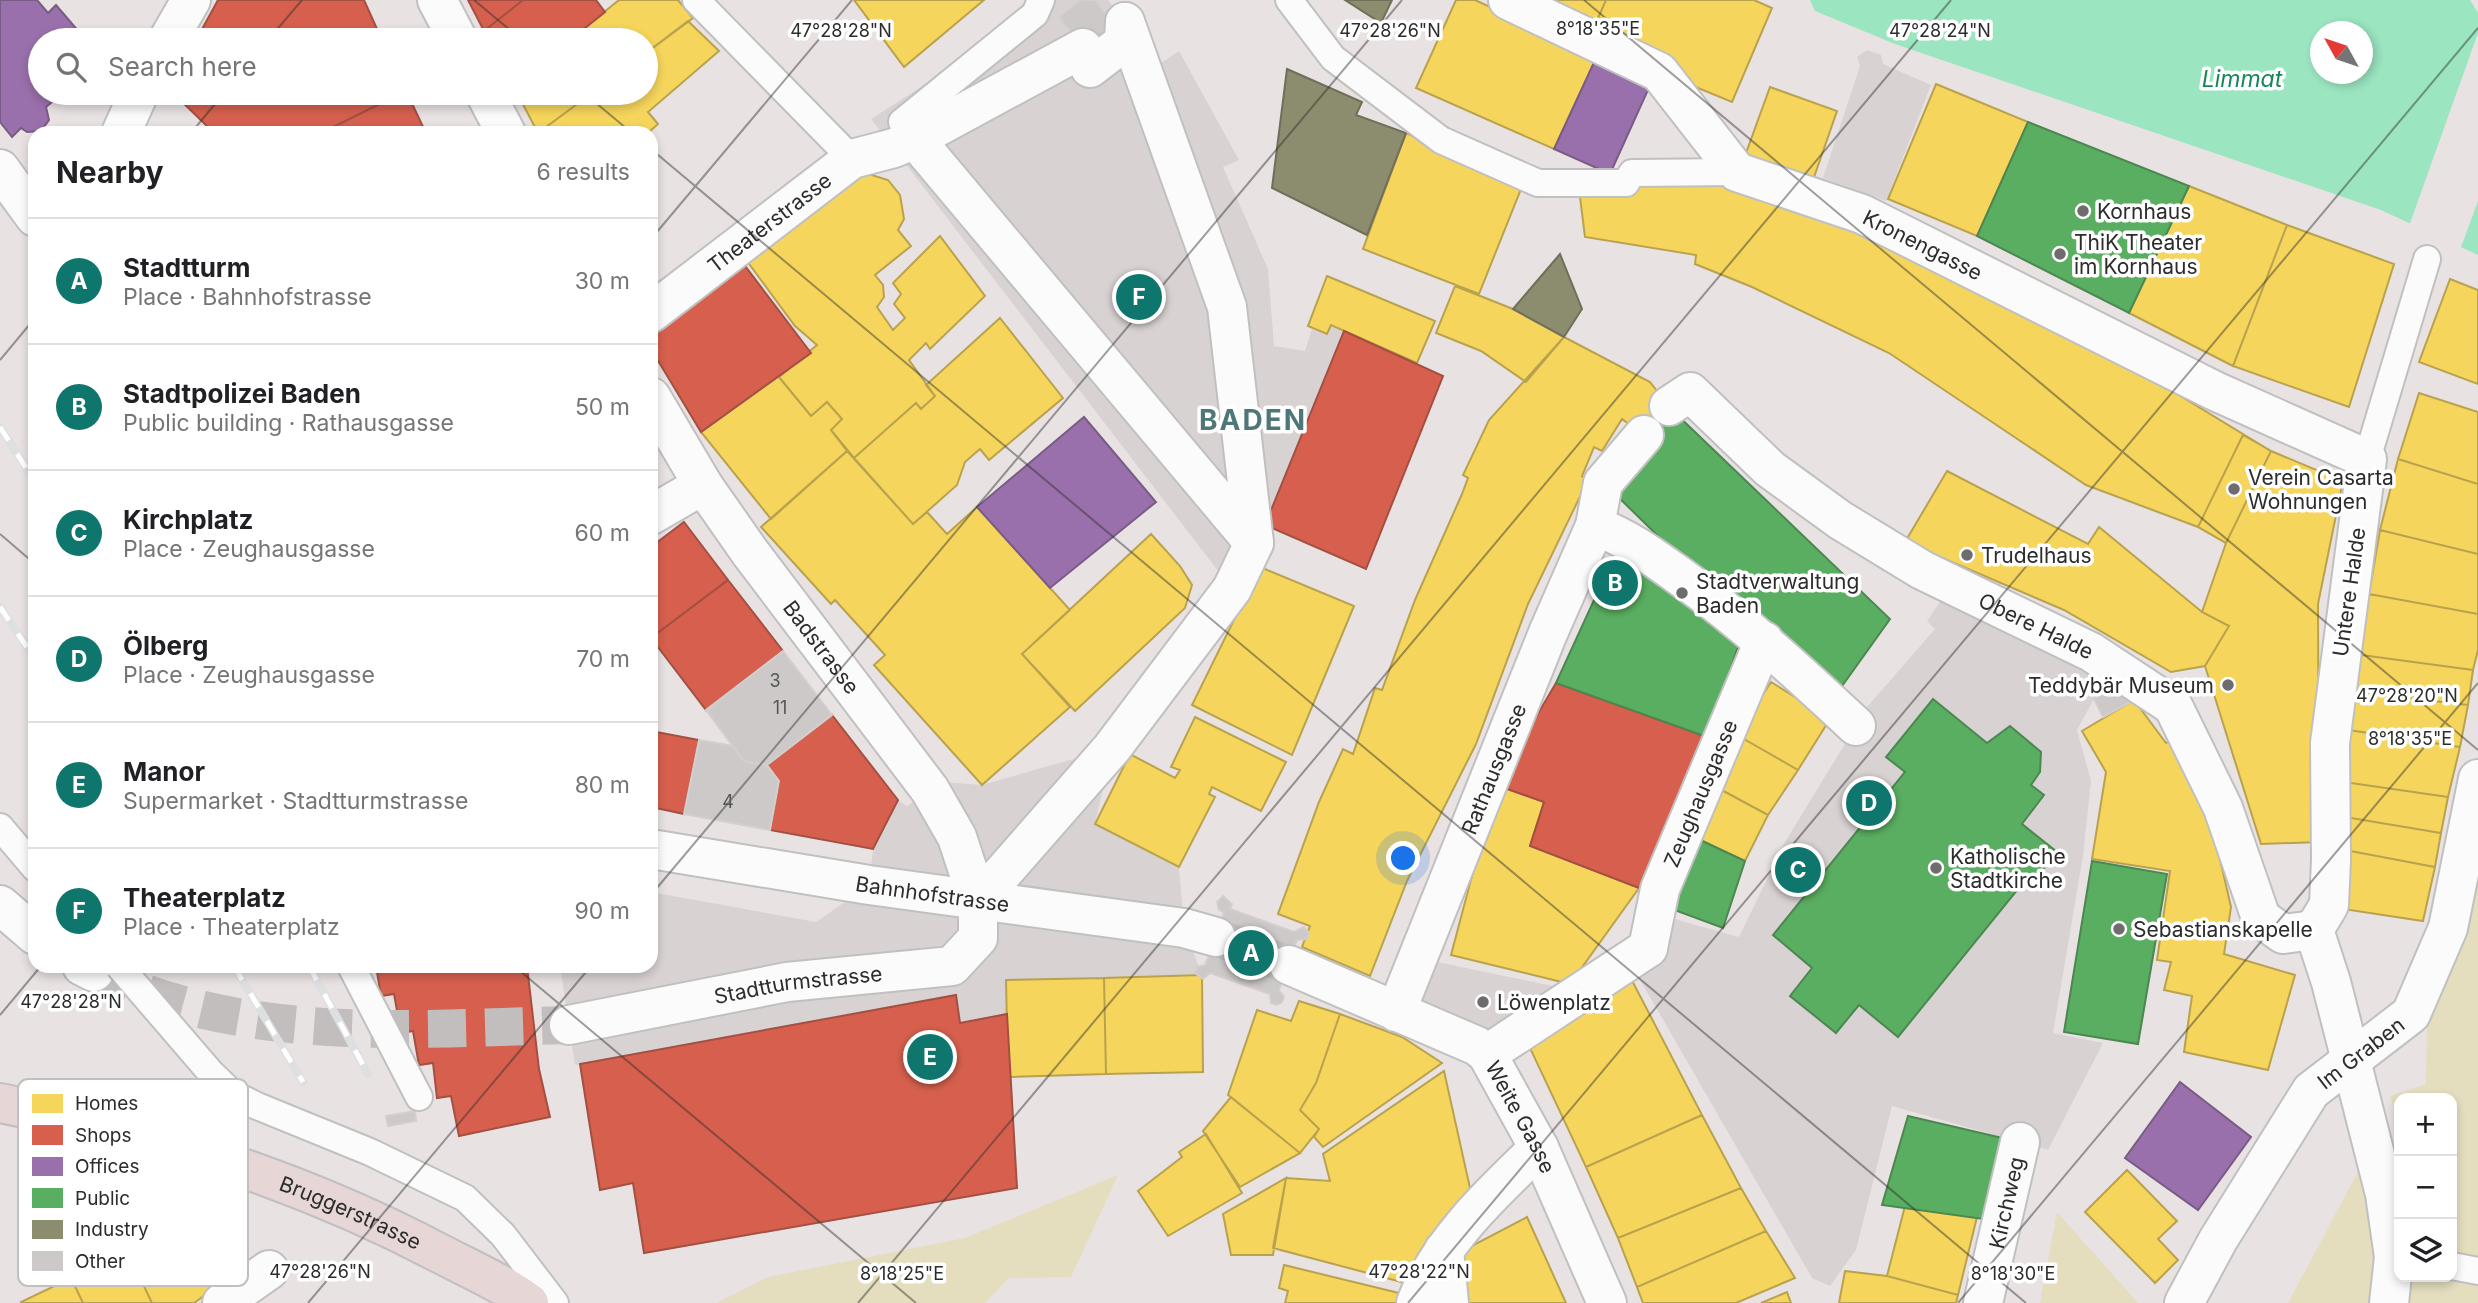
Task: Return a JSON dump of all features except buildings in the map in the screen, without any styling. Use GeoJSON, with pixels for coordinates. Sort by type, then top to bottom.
{"type":"FeatureCollection","features":[{"type":"Feature","properties":{"kind":"main road","name":"Bruggerstrasse"},"geometry":{"type":"LineString","coordinates":[[0,1103],[18,1107]]}},
{"type":"Feature","properties":{"kind":"main road","name":"Bruggerstrasse"},"geometry":{"type":"LineString","coordinates":[[248,1170],[405,1235],[529,1303]]}},
{"type":"Feature","properties":{"kind":"street"},"geometry":{"type":"LineString","coordinates":[[175,28],[191,0]]}},
{"type":"Feature","properties":{"kind":"street"},"geometry":{"type":"LineString","coordinates":[[438,0],[452,28]]}},
{"type":"Feature","properties":{"kind":"street"},"geometry":{"type":"LineString","coordinates":[[1508,0],[1659,72],[1737,173]]}},
{"type":"Feature","properties":{"kind":"street","name":"Theaterstrasse"},"geometry":{"type":"LineString","coordinates":[[658,308],[852,159],[904,144],[1083,48],[1090,68],[1124,42],[1125,22],[1227,307],[1254,543]]}},
{"type":"Feature","properties":{"kind":"street"},"geometry":{"type":"LineString","coordinates":[[124,126],[134,105]]}},
{"type":"Feature","properties":{"kind":"street"},"geometry":{"type":"LineString","coordinates":[[491,105],[502,126]]}},
{"type":"Feature","properties":{"kind":"street"},"geometry":{"type":"LineString","coordinates":[[904,144],[1254,543],[1232,589],[1112,748],[978,901]]}},
{"type":"Feature","properties":{"kind":"street"},"geometry":{"type":"LineString","coordinates":[[0,169],[28,207]]}},
{"type":"Feature","properties":{"kind":"street","name":"Kronengasse"},"geometry":{"type":"LineString","coordinates":[[1737,173],[1862,214],[2215,390],[2367,459]]}},
{"type":"Feature","properties":{"kind":"street","name":"Obere Halde"},"geometry":{"type":"LineString","coordinates":[[1669,406],[1690,392],[1770,469],[1840,520],[1922,570],[2091,652],[2173,706],[2223,808],[2261,918],[2283,934],[2314,930]]}},
{"type":"Feature","properties":{"kind":"street","name":"Badstrasse"},"geometry":{"type":"LineString","coordinates":[[658,409],[703,485],[749,551],[930,790],[957,837],[978,901]]}},
{"type":"Feature","properties":{"kind":"street"},"geometry":{"type":"LineString","coordinates":[[1644,435],[1603,483],[1595,526],[1625,537],[1764,640],[1856,726]]}},
{"type":"Feature","properties":{"kind":"street","name":"Untere Halde"},"geometry":{"type":"LineString","coordinates":[[2314,930],[2329,905],[2330,743],[2367,459]]}},
{"type":"Feature","properties":{"kind":"street"},"geometry":{"type":"LineString","coordinates":[[658,511],[703,485]]}},
{"type":"Feature","properties":{"kind":"street","name":"Rathausgasse"},"geometry":{"type":"LineString","coordinates":[[1396,1012],[1543,645],[1595,526]]}},
{"type":"Feature","properties":{"kind":"street","name":"Zeughausgasse"},"geometry":{"type":"LineString","coordinates":[[1487,1054],[1648,948],[1660,889],[1764,640]]}},
{"type":"Feature","properties":{"kind":"street","name":"Im Graben"},"geometry":{"type":"LineString","coordinates":[[2184,1303],[2218,1240],[2311,1091],[2350,1058],[2411,1014],[2448,929],[2478,779]]}},
{"type":"Feature","properties":{"kind":"street","name":"Bahnhofstrasse"},"geometry":{"type":"LineString","coordinates":[[658,850],[978,901],[1184,928],[1216,937]]}},
{"type":"Feature","properties":{"kind":"street","name":"Stadtturmstrasse"},"geometry":{"type":"LineString","coordinates":[[569,1025],[787,982],[952,966],[978,938],[978,901]]}},
{"type":"Feature","properties":{"kind":"street"},"geometry":{"type":"LineString","coordinates":[[0,905],[28,930]]}},
{"type":"Feature","properties":{"kind":"street"},"geometry":{"type":"LineString","coordinates":[[2314,930],[2385,1194],[2394,1241]]}},
{"type":"Feature","properties":{"kind":"street","name":"Weite Gasse"},"geometry":{"type":"LineString","coordinates":[[1289,965],[1477,1046],[1487,1054],[1539,1148],[1607,1303]]}},
{"type":"Feature","properties":{"kind":"street","name":"Kirchweg"},"geometry":{"type":"LineString","coordinates":[[1983,1303],[2020,1142]]}},
{"type":"Feature","properties":{"kind":"street"},"geometry":{"type":"LineString","coordinates":[[1416,1303],[1444,1250],[1508,1177],[1539,1148]]}},
{"type":"Feature","properties":{"kind":"street"},"geometry":{"type":"LineString","coordinates":[[1444,1250],[1449,1303]]}},
{"type":"Feature","properties":{"kind":"street"},"geometry":{"type":"LineString","coordinates":[[248,1285],[269,1270]]}},
{"type":"Feature","properties":{"kind":"street"},"geometry":{"type":"LineString","coordinates":[[2389,1303],[2394,1274]]}},
{"type":"Feature","properties":{"kind":"street"},"geometry":{"type":"LineString","coordinates":[[222,1303],[246,1286]]}},
{"type":"Feature","properties":{"kind":"lane"},"geometry":{"type":"LineString","coordinates":[[696,0],[852,159]]}},
{"type":"Feature","properties":{"kind":"lane"},"geometry":{"type":"LineString","coordinates":[[1289,0],[1334,58],[1441,140],[1538,183],[1626,183],[1632,173],[1737,173]]}},
{"type":"Feature","properties":{"kind":"lane"},"geometry":{"type":"LineString","coordinates":[[904,144],[901,122],[1038,7]]}},
{"type":"Feature","properties":{"kind":"lane","name":"Untere Halde"},"geometry":{"type":"LineString","coordinates":[[2367,459],[2427,259]]}},
{"type":"Feature","properties":{"kind":"lane"},"geometry":{"type":"LineString","coordinates":[[0,827],[28,860]]}},
{"type":"Feature","properties":{"kind":"lane"},"geometry":{"type":"LineString","coordinates":[[103,973],[217,1079]]}},
{"type":"Feature","properties":{"kind":"lane"},"geometry":{"type":"LineString","coordinates":[[355,973],[419,1097]]}},
{"type":"Feature","properties":{"kind":"lane"},"geometry":{"type":"LineString","coordinates":[[248,1102],[370,1152],[465,1198],[503,1235],[555,1303]]}},
{"type":"Feature","properties":{"kind":"lane"},"geometry":{"type":"LineString","coordinates":[[2457,1267],[2478,1271]]}},
{"type":"Feature","properties":{"kind":"shaded area"},"geometry":{"type":"Polygon","coordinates":[[[1051,0],[1108,0],[1125,21],[1133,15],[1161,63],[1179,51],[1239,160],[1223,167],[1268,269],[1274,346],[1305,351],[1312,329],[1327,334],[1331,325],[1344,331],[1265,525],[1232,589],[871,119],[1035,14],[1051,0]]]}},
{"type":"Feature","properties":{"kind":"shaded area"},"geometry":{"type":"Polygon","coordinates":[[[1867,50],[1881,55],[1883,64],[1931,85],[1886,201],[1823,178],[1860,66],[1857,57],[1867,50]]]}},
{"type":"Feature","properties":{"kind":"shaded area"},"geometry":{"type":"Polygon","coordinates":[[[1944,596],[2119,680],[2094,699],[2077,730],[2091,781],[2083,856],[2053,1033],[2103,1043],[2048,1150],[1892,1106],[1856,1250],[1830,1286],[1812,1278],[1639,978],[1648,948],[1671,918],[1739,937],[1785,842],[1868,706],[1935,629],[1927,621],[1944,596]],[[1933,699],[1905,772],[1887,796],[1873,785],[1865,822],[1773,935],[1812,968],[1836,1033],[1859,1005],[1898,1037],[2022,884],[2028,888],[2057,852],[2022,824],[2044,796],[2031,785],[2040,772],[2041,751],[2010,726],[1987,743],[1933,699]]]}},
{"type":"Feature","properties":{"kind":"shaded area"},"geometry":{"type":"Polygon","coordinates":[[[1112,748],[1095,824],[1179,867],[1184,928],[1202,975],[1006,980],[1007,1014],[960,1023],[956,995],[575,1065],[561,973],[658,973],[658,893],[816,922],[869,885],[873,849],[898,800],[907,806],[943,782],[982,785],[1112,748]]]}},
{"type":"Feature","properties":{"kind":"shaded area"},"geometry":{"type":"Polygon","coordinates":[[[2478,777],[2478,1303],[2288,1303],[2359,1170],[2394,1145],[2394,1282],[2457,1282],[2457,1093],[2399,1093],[2426,1084],[2428,954],[2478,777]]]}},
{"type":"Feature","properties":{"kind":"shaded area","name":"Löwenplatz"},"geometry":{"type":"Polygon","coordinates":[[[1418,958],[1581,992],[1487,1054],[1396,1012],[1418,958]]]}},
{"type":"Feature","properties":{"kind":"shaded area"},"geometry":{"type":"Polygon","coordinates":[[[1118,1175],[1071,1277],[1009,1278],[985,1303],[717,1303],[768,1277],[965,1238],[1118,1175]]]}},
{"type":"Feature","properties":{"kind":"shaded area"},"geometry":{"type":"Polygon","coordinates":[[[2057,1212],[2138,1303],[2040,1303],[2057,1212]]]}},
{"type":"Feature","properties":{"kind":"water","name":"Limmat"},"geometry":{"type":"Polygon","coordinates":[[[1810,0],[2470,0],[2478,13],[2478,255],[2381,210],[1895,44],[1815,11],[1810,0]]]}},
{"type":"Feature","properties":{"kind":"pier"},"geometry":{"type":"Polygon","coordinates":[[[2478,33],[2478,201],[2460,250],[2409,226],[2478,33]]]}},
{"type":"Feature","properties":{"kind":"tunnel"},"geometry":{"type":"LineString","coordinates":[[1216,937],[1289,965]]}},
{"type":"Feature","properties":{"kind":"tunnel"},"geometry":{"type":"LineString","coordinates":[[96,973],[151,995],[209,1011],[268,1021],[388,1029],[569,1025]]}},
{"type":"Feature","properties":{"kind":"railway"},"geometry":{"type":"LineString","coordinates":[[0,427],[28,471]]}},
{"type":"Feature","properties":{"kind":"railway"},"geometry":{"type":"LineString","coordinates":[[0,607],[28,649]]}},
{"type":"Feature","properties":{"kind":"railway"},"geometry":{"type":"LineString","coordinates":[[238,973],[303,1082]]}},
{"type":"Feature","properties":{"kind":"railway"},"geometry":{"type":"LineString","coordinates":[[313,973],[368,1074]]}},
{"type":"Feature","properties":{"kind":"place","name":"Kornhaus"},"geometry":{"type":"Point","coordinates":[2083,211]}},
{"type":"Feature","properties":{"kind":"place","name":"ThiK Theater im Kornhaus"},"geometry":{"type":"Point","coordinates":[2060,254]}},
{"type":"Feature","properties":{"kind":"place","name":"Theaterplatz"},"geometry":{"type":"Point","coordinates":[1139,297]}},
{"type":"Feature","properties":{"kind":"place","name":"Verein Casarta Wohnungen"},"geometry":{"type":"Point","coordinates":[2234,489]}},
{"type":"Feature","properties":{"kind":"place","name":"Trudelhaus"},"geometry":{"type":"Point","coordinates":[1967,555]}},
{"type":"Feature","properties":{"kind":"place","name":"Stadtpolizei Baden"},"geometry":{"type":"Point","coordinates":[1615,583]}},
{"type":"Feature","properties":{"kind":"place","name":"Stadtverwaltung Baden"},"geometry":{"type":"Point","coordinates":[1682,593]}},
{"type":"Feature","properties":{"kind":"place","name":"Teddybär Museum"},"geometry":{"type":"Point","coordinates":[2228,685]}},
{"type":"Feature","properties":{"kind":"place","name":"Ölberg"},"geometry":{"type":"Point","coordinates":[1869,803]}},
{"type":"Feature","properties":{"kind":"place","name":"Katholische Stadtkirche"},"geometry":{"type":"Point","coordinates":[1936,868]}},
{"type":"Feature","properties":{"kind":"place","name":"Kirchplatz"},"geometry":{"type":"Point","coordinates":[1798,870]}},
{"type":"Feature","properties":{"kind":"place","name":"Sebastianskapelle"},"geometry":{"type":"Point","coordinates":[2119,929]}},
{"type":"Feature","properties":{"kind":"place","name":"Stadtturm"},"geometry":{"type":"Point","coordinates":[1251,953]}},
{"type":"Feature","properties":{"kind":"place","name":"Löwenplatz"},"geometry":{"type":"Point","coordinates":[1483,1002]}},
{"type":"Feature","properties":{"kind":"place","name":"Manor"},"geometry":{"type":"Point","coordinates":[930,1057]}},
{"type":"Feature","properties":{"kind":"district","name":"BADEN"},"geometry":{"type":"Point","coordinates":[1253,420]}}]}
